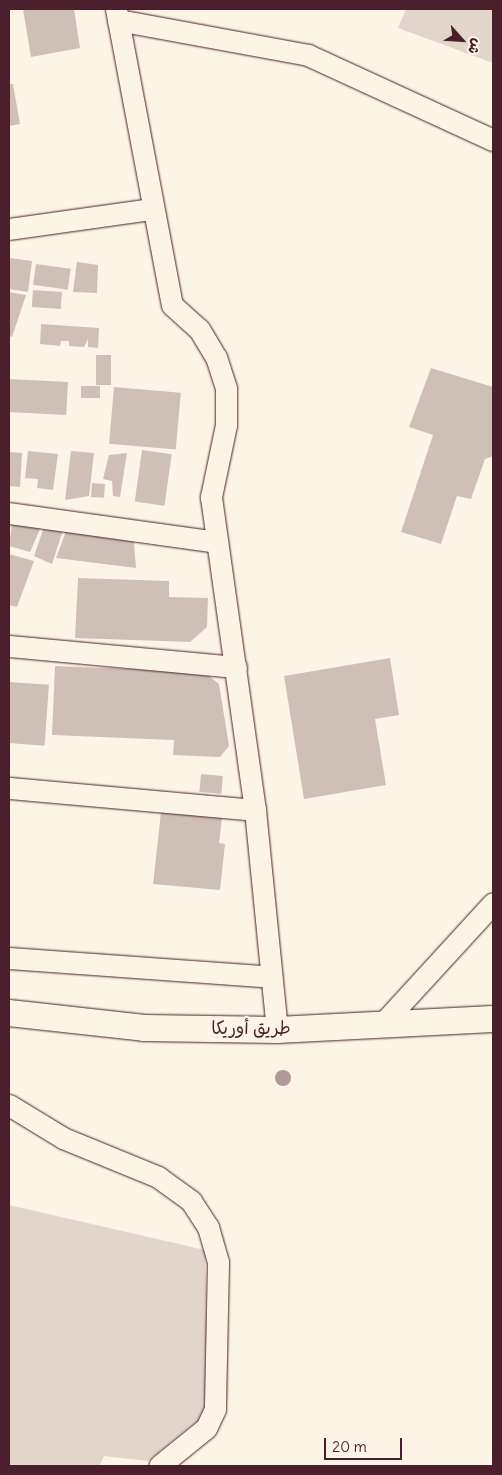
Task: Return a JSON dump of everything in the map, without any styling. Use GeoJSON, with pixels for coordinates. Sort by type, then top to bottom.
{"type":"FeatureCollection","features":[{"type":"Feature","properties":{"kind":"street"},"geometry":{"type":"LineString","coordinates":[[277,1030],[255,810],[211,497],[226,425],[226,388],[216,357],[199,329],[172,305],[151,209],[117,14],[308,55],[493,140]]}},
{"type":"Feature","properties":{"kind":"street"},"geometry":{"type":"LineString","coordinates":[[9,229],[151,209]]}},
{"type":"Feature","properties":{"kind":"street"},"geometry":{"type":"LineString","coordinates":[[9,513],[218,542]]}},
{"type":"Feature","properties":{"kind":"street"},"geometry":{"type":"LineString","coordinates":[[9,646],[236,667]]}},
{"type":"Feature","properties":{"kind":"street"},"geometry":{"type":"LineString","coordinates":[[9,788],[255,810]]}},
{"type":"Feature","properties":{"kind":"street"},"geometry":{"type":"LineString","coordinates":[[384,1022],[493,903]]}},
{"type":"Feature","properties":{"kind":"street"},"geometry":{"type":"LineString","coordinates":[[9,958],[271,977]]}},
{"type":"Feature","properties":{"kind":"street","name":"طريق أوريكا"},"geometry":{"type":"LineString","coordinates":[[9,1013],[144,1028],[277,1030],[384,1022],[493,1019]]}},
{"type":"Feature","properties":{"kind":"street"},"geometry":{"type":"LineString","coordinates":[[9,1105],[63,1138],[158,1177],[192,1201],[208,1227],[218,1262],[215,1409],[206,1428],[158,1466]]}},
{"type":"Feature","properties":{"kind":"shaded area"},"geometry":{"type":"Polygon","coordinates":[[[406,9],[493,9],[493,63],[398,28],[406,9]]]}},
{"type":"Feature","properties":{"kind":"shaded area"},"geometry":{"type":"Polygon","coordinates":[[[9,1205],[205,1250],[209,1411],[148,1461],[104,1456],[99,1466],[9,1466],[9,1205]]]}},
{"type":"Feature","properties":{"kind":"building"},"geometry":{"type":"Polygon","coordinates":[[[23,9],[74,9],[80,48],[31,57],[23,9]]]}},
{"type":"Feature","properties":{"kind":"building"},"geometry":{"type":"Polygon","coordinates":[[[9,84],[13,84],[20,124],[9,126],[9,84]]]}},
{"type":"Feature","properties":{"kind":"building"},"geometry":{"type":"Polygon","coordinates":[[[9,258],[32,261],[28,292],[9,289],[9,258]]]}},
{"type":"Feature","properties":{"kind":"building"},"geometry":{"type":"Polygon","coordinates":[[[77,262],[98,265],[97,293],[73,292],[77,262]]]}},
{"type":"Feature","properties":{"kind":"building"},"geometry":{"type":"Polygon","coordinates":[[[36,264],[71,269],[68,290],[33,285],[36,264]]]}},
{"type":"Feature","properties":{"kind":"building"},"geometry":{"type":"Polygon","coordinates":[[[33,290],[62,292],[61,309],[32,307],[33,290]]]}},
{"type":"Feature","properties":{"kind":"building"},"geometry":{"type":"Polygon","coordinates":[[[9,292],[26,295],[12,337],[9,336],[9,292]]]}},
{"type":"Feature","properties":{"kind":"building"},"geometry":{"type":"Polygon","coordinates":[[[41,324],[99,328],[98,348],[88,347],[88,339],[84,347],[69,346],[69,341],[61,341],[60,346],[40,344],[41,324]]]}},
{"type":"Feature","properties":{"kind":"building"},"geometry":{"type":"Polygon","coordinates":[[[96,355],[111,355],[111,385],[96,385],[96,355]]]}},
{"type":"Feature","properties":{"kind":"building"},"geometry":{"type":"Polygon","coordinates":[[[431,368],[493,387],[493,456],[485,459],[471,499],[457,496],[441,544],[401,532],[433,435],[409,427],[431,368]]]}},
{"type":"Feature","properties":{"kind":"building"},"geometry":{"type":"Polygon","coordinates":[[[9,379],[68,382],[66,415],[9,412],[9,379]]]}},
{"type":"Feature","properties":{"kind":"building"},"geometry":{"type":"Polygon","coordinates":[[[81,386],[100,386],[100,398],[81,398],[81,386]]]}},
{"type":"Feature","properties":{"kind":"building"},"geometry":{"type":"Polygon","coordinates":[[[114,387],[181,393],[176,450],[109,444],[114,387]]]}},
{"type":"Feature","properties":{"kind":"building"},"geometry":{"type":"Polygon","coordinates":[[[142,450],[172,454],[164,506],[135,501],[142,450]]]}},
{"type":"Feature","properties":{"kind":"building"},"geometry":{"type":"Polygon","coordinates":[[[28,451],[58,454],[53,490],[37,488],[38,479],[25,478],[28,451]]]}},
{"type":"Feature","properties":{"kind":"building"},"geometry":{"type":"Polygon","coordinates":[[[71,451],[94,453],[89,496],[65,500],[71,451]]]}},
{"type":"Feature","properties":{"kind":"building"},"geometry":{"type":"Polygon","coordinates":[[[9,452],[22,453],[20,487],[9,486],[9,452]]]}},
{"type":"Feature","properties":{"kind":"building"},"geometry":{"type":"Polygon","coordinates":[[[127,453],[120,497],[113,496],[112,481],[103,479],[109,455],[127,453]]]}},
{"type":"Feature","properties":{"kind":"building"},"geometry":{"type":"Polygon","coordinates":[[[92,483],[105,484],[104,498],[91,497],[92,483]]]}},
{"type":"Feature","properties":{"kind":"building"},"geometry":{"type":"Polygon","coordinates":[[[13,517],[43,522],[30,552],[9,546],[13,517]]]}},
{"type":"Feature","properties":{"kind":"building"},"geometry":{"type":"Polygon","coordinates":[[[45,524],[64,527],[52,564],[34,556],[45,524]]]}},
{"type":"Feature","properties":{"kind":"building"},"geometry":{"type":"Polygon","coordinates":[[[68,526],[133,533],[136,568],[56,558],[68,526]]]}},
{"type":"Feature","properties":{"kind":"building"},"geometry":{"type":"Polygon","coordinates":[[[9,554],[34,561],[17,607],[9,605],[9,554]]]}},
{"type":"Feature","properties":{"kind":"building"},"geometry":{"type":"Polygon","coordinates":[[[78,578],[169,581],[169,597],[208,598],[207,627],[190,642],[75,638],[78,578]]]}},
{"type":"Feature","properties":{"kind":"building"},"geometry":{"type":"Polygon","coordinates":[[[390,658],[399,715],[375,719],[386,785],[304,799],[284,676],[390,658]]]}},
{"type":"Feature","properties":{"kind":"building"},"geometry":{"type":"Polygon","coordinates":[[[55,666],[204,672],[219,684],[229,746],[220,757],[173,755],[174,740],[52,735],[55,666]]]}},
{"type":"Feature","properties":{"kind":"building"},"geometry":{"type":"Polygon","coordinates":[[[9,682],[49,685],[45,746],[9,743],[9,682]]]}},
{"type":"Feature","properties":{"kind":"building"},"geometry":{"type":"Polygon","coordinates":[[[201,774],[223,776],[221,794],[199,792],[201,774]]]}},
{"type":"Feature","properties":{"kind":"building"},"geometry":{"type":"Polygon","coordinates":[[[161,812],[222,818],[219,843],[225,844],[220,890],[153,884],[161,812]]]}}]}
